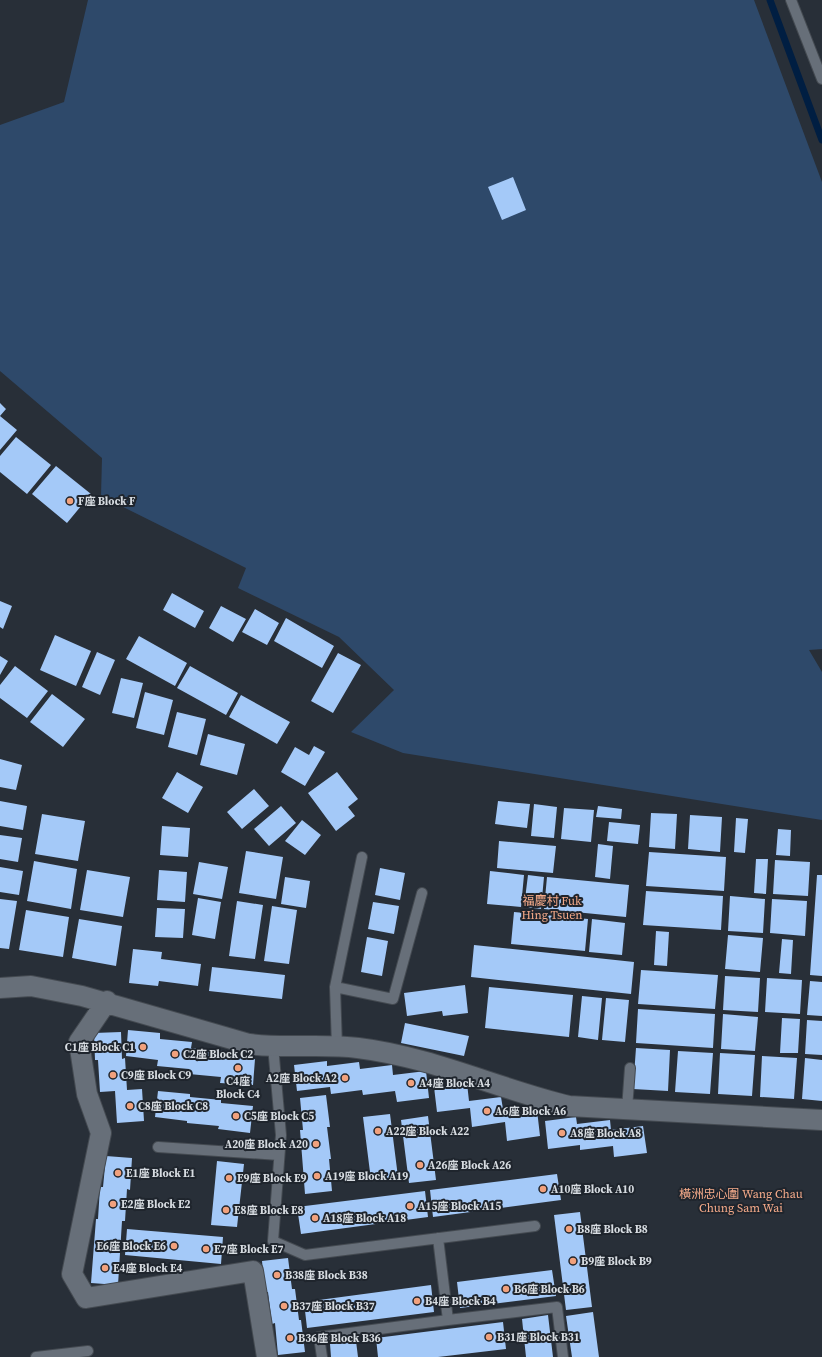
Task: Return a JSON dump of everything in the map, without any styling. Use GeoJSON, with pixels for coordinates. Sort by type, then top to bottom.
{"type":"FeatureCollection","features":[{"type":"Feature","properties":{"kind":"street"},"geometry":{"type":"LineString","coordinates":[[0,988],[31,986],[107,1001],[249,1044],[358,1048],[427,1061],[492,1082],[534,1098],[569,1106],[822,1120]]}},
{"type":"Feature","properties":{"kind":"street"},"geometry":{"type":"LineString","coordinates":[[107,1001],[79,1042],[87,1094],[102,1133],[72,1274],[86,1298],[253,1271],[267,1357]]}},
{"type":"Feature","properties":{"kind":"lane"},"geometry":{"type":"LineString","coordinates":[[791,0],[822,79]]}},
{"type":"Feature","properties":{"kind":"lane"},"geometry":{"type":"LineString","coordinates":[[337,1047],[335,987],[362,857]]}},
{"type":"Feature","properties":{"kind":"lane"},"geometry":{"type":"LineString","coordinates":[[335,987],[393,999],[422,893]]}},
{"type":"Feature","properties":{"kind":"lane"},"geometry":{"type":"LineString","coordinates":[[273,1046],[281,1135],[273,1241],[305,1255],[535,1226]]}},
{"type":"Feature","properties":{"kind":"lane"},"geometry":{"type":"LineString","coordinates":[[627,1109],[630,1068]]}},
{"type":"Feature","properties":{"kind":"lane"},"geometry":{"type":"LineString","coordinates":[[158,1147],[279,1155]]}},
{"type":"Feature","properties":{"kind":"lane"},"geometry":{"type":"LineString","coordinates":[[438,1238],[448,1320]]}},
{"type":"Feature","properties":{"kind":"lane"},"geometry":{"type":"LineString","coordinates":[[322,1357],[319,1337],[557,1307],[563,1357]]}},
{"type":"Feature","properties":{"kind":"lane"},"geometry":{"type":"LineString","coordinates":[[36,1357],[88,1350]]}},
{"type":"Feature","properties":{"kind":"shaded area"},"geometry":{"type":"Polygon","coordinates":[[[88,0],[754,0],[822,182],[822,649],[809,650],[822,672],[822,820],[403,753],[351,732],[394,690],[339,637],[238,588],[246,568],[101,496],[102,458],[0,371],[0,125],[64,102],[88,0]]]}},
{"type":"Feature","properties":{"kind":"building"},"geometry":{"type":"Polygon","coordinates":[[[513,177],[526,210],[502,220],[488,187],[513,177]]]}},
{"type":"Feature","properties":{"kind":"building"},"geometry":{"type":"Polygon","coordinates":[[[0,403],[6,409],[0,416],[0,403]]]}},
{"type":"Feature","properties":{"kind":"building"},"geometry":{"type":"Polygon","coordinates":[[[0,416],[17,430],[0,450],[0,416]]]}},
{"type":"Feature","properties":{"kind":"building"},"geometry":{"type":"Polygon","coordinates":[[[16,437],[51,465],[27,494],[0,472],[0,456],[16,437]]]}},
{"type":"Feature","properties":{"kind":"building"},"geometry":{"type":"Polygon","coordinates":[[[56,466],[91,494],[67,523],[32,494],[56,466]]]}},
{"type":"Feature","properties":{"kind":"building"},"geometry":{"type":"Polygon","coordinates":[[[172,593],[204,611],[195,628],[163,610],[172,593]]]}},
{"type":"Feature","properties":{"kind":"building"},"geometry":{"type":"Polygon","coordinates":[[[0,601],[12,606],[3,629],[0,627],[0,601]]]}},
{"type":"Feature","properties":{"kind":"building"},"geometry":{"type":"Polygon","coordinates":[[[221,606],[246,619],[233,642],[209,628],[221,606]]]}},
{"type":"Feature","properties":{"kind":"building"},"geometry":{"type":"Polygon","coordinates":[[[255,609],[279,623],[267,645],[242,632],[255,609]]]}},
{"type":"Feature","properties":{"kind":"building"},"geometry":{"type":"Polygon","coordinates":[[[286,618],[334,646],[322,668],[274,641],[286,618]]]}},
{"type":"Feature","properties":{"kind":"building"},"geometry":{"type":"Polygon","coordinates":[[[55,635],[91,651],[76,686],[40,670],[55,635]]]}},
{"type":"Feature","properties":{"kind":"building"},"geometry":{"type":"Polygon","coordinates":[[[139,636],[187,663],[175,686],[126,659],[139,636]]]}},
{"type":"Feature","properties":{"kind":"building"},"geometry":{"type":"Polygon","coordinates":[[[97,652],[115,660],[100,695],[82,687],[97,652]]]}},
{"type":"Feature","properties":{"kind":"building"},"geometry":{"type":"Polygon","coordinates":[[[338,653],[361,665],[333,713],[311,701],[338,653]]]}},
{"type":"Feature","properties":{"kind":"building"},"geometry":{"type":"Polygon","coordinates":[[[0,656],[8,661],[0,675],[0,656]]]}},
{"type":"Feature","properties":{"kind":"building"},"geometry":{"type":"Polygon","coordinates":[[[15,666],[48,691],[27,718],[0,698],[0,685],[15,666]]]}},
{"type":"Feature","properties":{"kind":"building"},"geometry":{"type":"Polygon","coordinates":[[[190,666],[238,693],[226,715],[177,688],[190,666]]]}},
{"type":"Feature","properties":{"kind":"building"},"geometry":{"type":"Polygon","coordinates":[[[121,678],[143,683],[134,718],[112,713],[121,678]]]}},
{"type":"Feature","properties":{"kind":"building"},"geometry":{"type":"Polygon","coordinates":[[[145,692],[173,700],[164,735],[136,728],[145,692]]]}},
{"type":"Feature","properties":{"kind":"building"},"geometry":{"type":"Polygon","coordinates":[[[52,694],[85,719],[63,747],[30,722],[52,694]]]}},
{"type":"Feature","properties":{"kind":"building"},"geometry":{"type":"Polygon","coordinates":[[[241,695],[290,722],[277,744],[229,717],[241,695]]]}},
{"type":"Feature","properties":{"kind":"building"},"geometry":{"type":"Polygon","coordinates":[[[177,712],[206,719],[197,755],[168,747],[177,712]]]}},
{"type":"Feature","properties":{"kind":"building"},"geometry":{"type":"Polygon","coordinates":[[[208,734],[245,744],[237,775],[200,765],[208,734]]]}},
{"type":"Feature","properties":{"kind":"building"},"geometry":{"type":"Polygon","coordinates":[[[314,746],[325,752],[305,786],[281,772],[295,747],[309,755],[314,746]]]}},
{"type":"Feature","properties":{"kind":"building"},"geometry":{"type":"Polygon","coordinates":[[[0,759],[22,765],[16,790],[0,787],[0,759]]]}},
{"type":"Feature","properties":{"kind":"building"},"geometry":{"type":"Polygon","coordinates":[[[177,772],[203,787],[188,813],[162,798],[177,772]]]}},
{"type":"Feature","properties":{"kind":"building"},"geometry":{"type":"Polygon","coordinates":[[[337,772],[358,799],[348,807],[355,816],[336,831],[308,793],[337,772]]]}},
{"type":"Feature","properties":{"kind":"building"},"geometry":{"type":"Polygon","coordinates":[[[254,789],[269,806],[242,829],[227,812],[254,789]]]}},
{"type":"Feature","properties":{"kind":"building"},"geometry":{"type":"Polygon","coordinates":[[[0,801],[27,806],[23,830],[0,826],[0,801]]]}},
{"type":"Feature","properties":{"kind":"building"},"geometry":{"type":"Polygon","coordinates":[[[498,801],[530,804],[527,828],[495,824],[498,801]]]}},
{"type":"Feature","properties":{"kind":"building"},"geometry":{"type":"Polygon","coordinates":[[[534,804],[557,807],[554,838],[531,836],[534,804]]]}},
{"type":"Feature","properties":{"kind":"building"},"geometry":{"type":"Polygon","coordinates":[[[281,806],[296,823],[269,846],[254,829],[281,806]]]}},
{"type":"Feature","properties":{"kind":"building"},"geometry":{"type":"Polygon","coordinates":[[[598,806],[622,809],[621,819],[596,817],[598,806]]]}},
{"type":"Feature","properties":{"kind":"building"},"geometry":{"type":"Polygon","coordinates":[[[564,808],[594,810],[591,842],[561,839],[564,808]]]}},
{"type":"Feature","properties":{"kind":"building"},"geometry":{"type":"Polygon","coordinates":[[[651,813],[677,814],[675,849],[649,847],[651,813]]]}},
{"type":"Feature","properties":{"kind":"building"},"geometry":{"type":"Polygon","coordinates":[[[42,814],[85,821],[78,861],[35,854],[42,814]]]}},
{"type":"Feature","properties":{"kind":"building"},"geometry":{"type":"Polygon","coordinates":[[[690,815],[722,817],[720,852],[688,849],[690,815]]]}},
{"type":"Feature","properties":{"kind":"building"},"geometry":{"type":"Polygon","coordinates":[[[736,818],[748,819],[745,853],[734,852],[736,818]]]}},
{"type":"Feature","properties":{"kind":"building"},"geometry":{"type":"Polygon","coordinates":[[[302,820],[321,835],[305,855],[285,841],[302,820]]]}},
{"type":"Feature","properties":{"kind":"building"},"geometry":{"type":"Polygon","coordinates":[[[609,822],[640,825],[638,844],[607,841],[609,822]]]}},
{"type":"Feature","properties":{"kind":"building"},"geometry":{"type":"Polygon","coordinates":[[[162,826],[190,828],[188,857],[160,855],[162,826]]]}},
{"type":"Feature","properties":{"kind":"building"},"geometry":{"type":"Polygon","coordinates":[[[778,829],[791,830],[790,856],[776,855],[778,829]]]}},
{"type":"Feature","properties":{"kind":"building"},"geometry":{"type":"Polygon","coordinates":[[[0,835],[22,838],[18,862],[0,859],[0,835]]]}},
{"type":"Feature","properties":{"kind":"building"},"geometry":{"type":"Polygon","coordinates":[[[499,841],[556,846],[553,873],[497,868],[499,841]]]}},
{"type":"Feature","properties":{"kind":"building"},"geometry":{"type":"Polygon","coordinates":[[[598,844],[613,846],[610,879],[595,877],[598,844]]]}},
{"type":"Feature","properties":{"kind":"building"},"geometry":{"type":"Polygon","coordinates":[[[246,851],[283,857],[276,899],[239,893],[246,851]]]}},
{"type":"Feature","properties":{"kind":"building"},"geometry":{"type":"Polygon","coordinates":[[[649,852],[726,857],[724,891],[646,886],[649,852]]]}},
{"type":"Feature","properties":{"kind":"building"},"geometry":{"type":"Polygon","coordinates":[[[756,859],[768,859],[766,894],[754,893],[756,859]]]}},
{"type":"Feature","properties":{"kind":"building"},"geometry":{"type":"Polygon","coordinates":[[[775,860],[810,862],[808,896],[773,894],[775,860]]]}},
{"type":"Feature","properties":{"kind":"building"},"geometry":{"type":"Polygon","coordinates":[[[34,861],[77,869],[71,909],[27,901],[34,861]]]}},
{"type":"Feature","properties":{"kind":"building"},"geometry":{"type":"Polygon","coordinates":[[[199,862],[228,867],[222,899],[193,894],[199,862]]]}},
{"type":"Feature","properties":{"kind":"building"},"geometry":{"type":"Polygon","coordinates":[[[0,867],[23,871],[19,895],[0,892],[0,867]]]}},
{"type":"Feature","properties":{"kind":"building"},"geometry":{"type":"Polygon","coordinates":[[[380,868],[405,873],[400,900],[375,895],[380,868]]]}},
{"type":"Feature","properties":{"kind":"building"},"geometry":{"type":"Polygon","coordinates":[[[87,870],[130,877],[123,917],[80,910],[87,870]]]}},
{"type":"Feature","properties":{"kind":"building"},"geometry":{"type":"Polygon","coordinates":[[[159,870],[187,872],[185,902],[157,900],[159,870]]]}},
{"type":"Feature","properties":{"kind":"building"},"geometry":{"type":"Polygon","coordinates":[[[490,871],[524,875],[521,907],[487,904],[490,871]]]}},
{"type":"Feature","properties":{"kind":"building"},"geometry":{"type":"Polygon","coordinates":[[[528,875],[544,877],[541,909],[524,907],[528,875]]]}},
{"type":"Feature","properties":{"kind":"building"},"geometry":{"type":"Polygon","coordinates":[[[817,875],[822,875],[822,976],[810,975],[817,875]]]}},
{"type":"Feature","properties":{"kind":"building"},"geometry":{"type":"Polygon","coordinates":[[[285,877],[310,881],[306,908],[281,904],[285,877]]]}},
{"type":"Feature","properties":{"kind":"building"},"geometry":{"type":"Polygon","coordinates":[[[547,877],[629,885],[626,917],[544,909],[547,877]]]}},
{"type":"Feature","properties":{"kind":"building"},"geometry":{"type":"Polygon","coordinates":[[[646,891],[723,896],[721,930],[643,925],[646,891]]]}},
{"type":"Feature","properties":{"kind":"building"},"geometry":{"type":"Polygon","coordinates":[[[730,896],[765,899],[763,933],[728,931],[730,896]]]}},
{"type":"Feature","properties":{"kind":"building"},"geometry":{"type":"Polygon","coordinates":[[[198,898],[221,902],[215,939],[192,935],[198,898]]]}},
{"type":"Feature","properties":{"kind":"building"},"geometry":{"type":"Polygon","coordinates":[[[0,899],[17,901],[9,949],[0,948],[0,899]]]}},
{"type":"Feature","properties":{"kind":"building"},"geometry":{"type":"Polygon","coordinates":[[[772,899],[807,901],[805,936],[770,933],[772,899]]]}},
{"type":"Feature","properties":{"kind":"building"},"geometry":{"type":"Polygon","coordinates":[[[237,901],[263,905],[255,959],[229,956],[237,901]]]}},
{"type":"Feature","properties":{"kind":"building"},"geometry":{"type":"Polygon","coordinates":[[[373,902],[399,906],[394,934],[368,929],[373,902]]]}},
{"type":"Feature","properties":{"kind":"building"},"geometry":{"type":"Polygon","coordinates":[[[272,906],[297,910],[289,964],[264,961],[272,906]]]}},
{"type":"Feature","properties":{"kind":"building"},"geometry":{"type":"Polygon","coordinates":[[[157,908],[185,909],[183,938],[155,937],[157,908]]]}},
{"type":"Feature","properties":{"kind":"building"},"geometry":{"type":"Polygon","coordinates":[[[26,910],[69,917],[63,957],[19,950],[26,910]]]}},
{"type":"Feature","properties":{"kind":"building"},"geometry":{"type":"Polygon","coordinates":[[[514,912],[588,919],[585,951],[511,944],[514,912]]]}},
{"type":"Feature","properties":{"kind":"building"},"geometry":{"type":"Polygon","coordinates":[[[79,919],[122,926],[116,966],[72,958],[79,919]]]}},
{"type":"Feature","properties":{"kind":"building"},"geometry":{"type":"Polygon","coordinates":[[[592,919],[625,923],[622,955],[589,952],[592,919]]]}},
{"type":"Feature","properties":{"kind":"building"},"geometry":{"type":"Polygon","coordinates":[[[656,931],[669,932],[667,966],[654,965],[656,931]]]}},
{"type":"Feature","properties":{"kind":"building"},"geometry":{"type":"Polygon","coordinates":[[[728,935],[763,938],[760,972],[725,969],[728,935]]]}},
{"type":"Feature","properties":{"kind":"building"},"geometry":{"type":"Polygon","coordinates":[[[367,937],[388,941],[382,976],[361,972],[367,937]]]}},
{"type":"Feature","properties":{"kind":"building"},"geometry":{"type":"Polygon","coordinates":[[[782,939],[793,940],[791,974],[779,973],[782,939]]]}},
{"type":"Feature","properties":{"kind":"building"},"geometry":{"type":"Polygon","coordinates":[[[474,945],[634,962],[631,994],[471,977],[474,945]]]}},
{"type":"Feature","properties":{"kind":"building"},"geometry":{"type":"Polygon","coordinates":[[[133,949],[162,952],[161,959],[201,964],[198,986],[159,981],[158,986],[129,983],[133,949]]]}},
{"type":"Feature","properties":{"kind":"building"},"geometry":{"type":"Polygon","coordinates":[[[212,967],[285,975],[282,999],[209,991],[212,967]]]}},
{"type":"Feature","properties":{"kind":"building"},"geometry":{"type":"Polygon","coordinates":[[[641,970],[718,975],[715,1009],[638,1004],[641,970]]]}},
{"type":"Feature","properties":{"kind":"building"},"geometry":{"type":"Polygon","coordinates":[[[725,976],[760,978],[758,1012],[723,1010],[725,976]]]}},
{"type":"Feature","properties":{"kind":"building"},"geometry":{"type":"Polygon","coordinates":[[[767,978],[802,980],[800,1014],[765,1012],[767,978]]]}},
{"type":"Feature","properties":{"kind":"building"},"geometry":{"type":"Polygon","coordinates":[[[810,981],[822,982],[822,1016],[807,1015],[810,981]]]}},
{"type":"Feature","properties":{"kind":"building"},"geometry":{"type":"Polygon","coordinates":[[[465,985],[468,1013],[443,1016],[442,1011],[407,1016],[404,993],[465,985]]]}},
{"type":"Feature","properties":{"kind":"building"},"geometry":{"type":"Polygon","coordinates":[[[489,987],[573,995],[569,1037],[485,1028],[489,987]]]}},
{"type":"Feature","properties":{"kind":"building"},"geometry":{"type":"Polygon","coordinates":[[[582,996],[602,998],[598,1040],[578,1037],[582,996]]]}},
{"type":"Feature","properties":{"kind":"building"},"geometry":{"type":"Polygon","coordinates":[[[606,998],[629,1000],[625,1042],[602,1040],[606,998]]]}},
{"type":"Feature","properties":{"kind":"building"},"geometry":{"type":"Polygon","coordinates":[[[638,1009],[715,1014],[713,1048],[636,1043],[638,1009]]]}},
{"type":"Feature","properties":{"kind":"building"},"geometry":{"type":"Polygon","coordinates":[[[723,1014],[758,1017],[755,1051],[721,1049],[723,1014]]]}},
{"type":"Feature","properties":{"kind":"building"},"geometry":{"type":"Polygon","coordinates":[[[782,1018],[800,1019],[798,1053],[780,1053],[782,1018]]]}},
{"type":"Feature","properties":{"kind":"building"},"geometry":{"type":"Polygon","coordinates":[[[807,1020],[822,1021],[822,1055],[805,1054],[807,1020]]]}},
{"type":"Feature","properties":{"kind":"building"},"geometry":{"type":"Polygon","coordinates":[[[405,1023],[469,1036],[464,1056],[401,1043],[405,1023]]]}},
{"type":"Feature","properties":{"kind":"building"},"geometry":{"type":"Polygon","coordinates":[[[128,1030],[160,1033],[160,1039],[192,1042],[191,1048],[224,1051],[223,1056],[255,1059],[253,1085],[220,1083],[221,1077],[189,1074],[189,1069],[157,1066],[158,1060],[126,1056],[128,1030]]]}},
{"type":"Feature","properties":{"kind":"building"},"geometry":{"type":"Polygon","coordinates":[[[121,1032],[122,1059],[125,1058],[127,1090],[142,1089],[144,1121],[117,1123],[115,1091],[100,1092],[98,1060],[95,1060],[94,1033],[121,1032]]]}},
{"type":"Feature","properties":{"kind":"building"},"geometry":{"type":"Polygon","coordinates":[[[636,1048],[670,1050],[668,1091],[633,1089],[636,1048]]]}},
{"type":"Feature","properties":{"kind":"building"},"geometry":{"type":"Polygon","coordinates":[[[678,1051],[713,1053],[710,1094],[675,1092],[678,1051]]]}},
{"type":"Feature","properties":{"kind":"building"},"geometry":{"type":"Polygon","coordinates":[[[720,1053],[755,1055],[752,1096],[718,1094],[720,1053]]]}},
{"type":"Feature","properties":{"kind":"building"},"geometry":{"type":"Polygon","coordinates":[[[762,1056],[797,1058],[794,1099],[760,1097],[762,1056]]]}},
{"type":"Feature","properties":{"kind":"building"},"geometry":{"type":"Polygon","coordinates":[[[805,1058],[822,1060],[822,1101],[802,1099],[805,1058]]]}},
{"type":"Feature","properties":{"kind":"building"},"geometry":{"type":"Polygon","coordinates":[[[327,1061],[327,1066],[359,1062],[360,1069],[392,1065],[393,1075],[426,1071],[429,1098],[397,1102],[395,1091],[363,1095],[362,1090],[331,1094],[330,1087],[297,1091],[294,1065],[327,1061]]]}},
{"type":"Feature","properties":{"kind":"building"},"geometry":{"type":"Polygon","coordinates":[[[467,1083],[469,1101],[501,1097],[504,1115],[537,1110],[540,1136],[507,1141],[505,1122],[472,1127],[470,1108],[437,1112],[434,1087],[467,1083]]]}},
{"type":"Feature","properties":{"kind":"building"},"geometry":{"type":"Polygon","coordinates":[[[158,1091],[190,1094],[190,1097],[221,1100],[221,1103],[253,1106],[250,1133],[218,1129],[219,1126],[187,1123],[187,1121],[155,1117],[158,1091]]]}},
{"type":"Feature","properties":{"kind":"building"},"geometry":{"type":"Polygon","coordinates":[[[326,1095],[330,1127],[327,1127],[331,1159],[329,1159],[332,1191],[305,1194],[300,1130],[303,1130],[300,1098],[326,1095]]]}},
{"type":"Feature","properties":{"kind":"building"},"geometry":{"type":"Polygon","coordinates":[[[390,1114],[398,1177],[371,1180],[363,1117],[390,1114]]]}},
{"type":"Feature","properties":{"kind":"building"},"geometry":{"type":"Polygon","coordinates":[[[428,1116],[436,1180],[409,1183],[401,1120],[428,1116]]]}},
{"type":"Feature","properties":{"kind":"building"},"geometry":{"type":"Polygon","coordinates":[[[576,1117],[577,1124],[610,1120],[611,1130],[643,1126],[647,1153],[614,1157],[613,1146],[580,1150],[580,1145],[548,1149],[545,1121],[576,1117]]]}},
{"type":"Feature","properties":{"kind":"building"},"geometry":{"type":"Polygon","coordinates":[[[106,1156],[132,1158],[130,1190],[127,1189],[125,1221],[122,1221],[118,1285],[91,1283],[96,1219],[98,1219],[100,1187],[103,1187],[106,1156]]]}},
{"type":"Feature","properties":{"kind":"building"},"geometry":{"type":"Polygon","coordinates":[[[217,1161],[244,1164],[237,1227],[211,1225],[217,1161]]]}},
{"type":"Feature","properties":{"kind":"building"},"geometry":{"type":"Polygon","coordinates":[[[557,1174],[561,1200],[433,1217],[430,1190],[557,1174]]]}},
{"type":"Feature","properties":{"kind":"building"},"geometry":{"type":"Polygon","coordinates":[[[425,1191],[428,1217],[301,1234],[297,1207],[425,1191]]]}},
{"type":"Feature","properties":{"kind":"building"},"geometry":{"type":"Polygon","coordinates":[[[580,1212],[592,1307],[566,1310],[554,1215],[580,1212]]]}},
{"type":"Feature","properties":{"kind":"building"},"geometry":{"type":"Polygon","coordinates":[[[127,1229],[223,1237],[221,1264],[125,1255],[127,1229]]]}},
{"type":"Feature","properties":{"kind":"building"},"geometry":{"type":"Polygon","coordinates":[[[288,1258],[292,1289],[295,1289],[299,1320],[301,1320],[305,1352],[278,1355],[275,1323],[272,1324],[268,1292],[265,1292],[262,1261],[288,1258]]]}},
{"type":"Feature","properties":{"kind":"building"},"geometry":{"type":"Polygon","coordinates":[[[552,1270],[556,1296],[460,1308],[457,1282],[552,1270]]]}},
{"type":"Feature","properties":{"kind":"building"},"geometry":{"type":"Polygon","coordinates":[[[431,1285],[434,1312],[307,1328],[304,1302],[431,1285]]]}},
{"type":"Feature","properties":{"kind":"building"},"geometry":{"type":"Polygon","coordinates":[[[593,1312],[599,1357],[572,1357],[566,1316],[593,1312]]]}},
{"type":"Feature","properties":{"kind":"building"},"geometry":{"type":"Polygon","coordinates":[[[548,1315],[553,1357],[526,1357],[522,1319],[548,1315]]]}},
{"type":"Feature","properties":{"kind":"building"},"geometry":{"type":"Polygon","coordinates":[[[503,1322],[506,1349],[438,1357],[378,1357],[376,1338],[503,1322]]]}},
{"type":"Feature","properties":{"kind":"building"},"geometry":{"type":"Polygon","coordinates":[[[356,1341],[358,1357],[331,1357],[330,1344],[356,1341]]]}},
{"type":"Feature","properties":{"kind":"waterway"},"geometry":{"type":"LineString","coordinates":[[770,0],[822,140]]}},
{"type":"Feature","properties":{"kind":"place","name":"F座 Block F"},"geometry":{"type":"Point","coordinates":[70,501]}},
{"type":"Feature","properties":{"kind":"place","name":"C1座 Block C1"},"geometry":{"type":"Point","coordinates":[143,1047]}},
{"type":"Feature","properties":{"kind":"place","name":"C2座 Block C2"},"geometry":{"type":"Point","coordinates":[175,1054]}},
{"type":"Feature","properties":{"kind":"place","name":"C4座 Block C4"},"geometry":{"type":"Point","coordinates":[238,1068]}},
{"type":"Feature","properties":{"kind":"place","name":"C9座 Block C9"},"geometry":{"type":"Point","coordinates":[113,1075]}},
{"type":"Feature","properties":{"kind":"place","name":"A2座 Block A2"},"geometry":{"type":"Point","coordinates":[345,1078]}},
{"type":"Feature","properties":{"kind":"place","name":"A4座 Block A4"},"geometry":{"type":"Point","coordinates":[411,1083]}},
{"type":"Feature","properties":{"kind":"place","name":"C8座 Block C8"},"geometry":{"type":"Point","coordinates":[130,1106]}},
{"type":"Feature","properties":{"kind":"place","name":"A6座 Block A6"},"geometry":{"type":"Point","coordinates":[487,1111]}},
{"type":"Feature","properties":{"kind":"place","name":"C5座 Block C5"},"geometry":{"type":"Point","coordinates":[236,1116]}},
{"type":"Feature","properties":{"kind":"place","name":"A22座 Block A22"},"geometry":{"type":"Point","coordinates":[378,1131]}},
{"type":"Feature","properties":{"kind":"place","name":"A8座 Block A8"},"geometry":{"type":"Point","coordinates":[562,1133]}},
{"type":"Feature","properties":{"kind":"place","name":"A20座 Block A20"},"geometry":{"type":"Point","coordinates":[316,1144]}},
{"type":"Feature","properties":{"kind":"place","name":"A26座 Block A26"},"geometry":{"type":"Point","coordinates":[420,1165]}},
{"type":"Feature","properties":{"kind":"place","name":"E1座 Block E1"},"geometry":{"type":"Point","coordinates":[118,1173]}},
{"type":"Feature","properties":{"kind":"place","name":"A19座 Block A19"},"geometry":{"type":"Point","coordinates":[317,1176]}},
{"type":"Feature","properties":{"kind":"place","name":"E9座 Block E9"},"geometry":{"type":"Point","coordinates":[229,1178]}},
{"type":"Feature","properties":{"kind":"place","name":"A10座 Block A10"},"geometry":{"type":"Point","coordinates":[543,1189]}},
{"type":"Feature","properties":{"kind":"place","name":"E2座 Block E2"},"geometry":{"type":"Point","coordinates":[113,1204]}},
{"type":"Feature","properties":{"kind":"place","name":"A15座 Block A15"},"geometry":{"type":"Point","coordinates":[410,1206]}},
{"type":"Feature","properties":{"kind":"place","name":"E8座 Block E8"},"geometry":{"type":"Point","coordinates":[226,1210]}},
{"type":"Feature","properties":{"kind":"place","name":"A18座 Block A18"},"geometry":{"type":"Point","coordinates":[315,1218]}},
{"type":"Feature","properties":{"kind":"place","name":"B8座 Block B8"},"geometry":{"type":"Point","coordinates":[569,1229]}},
{"type":"Feature","properties":{"kind":"place","name":"E6座 Block E6"},"geometry":{"type":"Point","coordinates":[174,1246]}},
{"type":"Feature","properties":{"kind":"place","name":"E7座 Block E7"},"geometry":{"type":"Point","coordinates":[206,1249]}},
{"type":"Feature","properties":{"kind":"place","name":"B9座 Block B9"},"geometry":{"type":"Point","coordinates":[573,1261]}},
{"type":"Feature","properties":{"kind":"place","name":"E4座 Block E4"},"geometry":{"type":"Point","coordinates":[105,1268]}},
{"type":"Feature","properties":{"kind":"place","name":"B38座 Block B38"},"geometry":{"type":"Point","coordinates":[277,1275]}},
{"type":"Feature","properties":{"kind":"place","name":"B6座 Block B6"},"geometry":{"type":"Point","coordinates":[506,1289]}},
{"type":"Feature","properties":{"kind":"place","name":"B4座 Block B4"},"geometry":{"type":"Point","coordinates":[417,1301]}},
{"type":"Feature","properties":{"kind":"place","name":"B37座 Block B37"},"geometry":{"type":"Point","coordinates":[284,1306]}},
{"type":"Feature","properties":{"kind":"place","name":"B31座 Block B31"},"geometry":{"type":"Point","coordinates":[489,1337]}},
{"type":"Feature","properties":{"kind":"place","name":"B36座 Block B36"},"geometry":{"type":"Point","coordinates":[290,1338]}},
{"type":"Feature","properties":{"kind":"district","name":"福慶村 Fuk Hing Tsuen"},"geometry":{"type":"Point","coordinates":[552,908]}},
{"type":"Feature","properties":{"kind":"district","name":"橫洲忠心圍 Wang Chau Chung Sam Wai"},"geometry":{"type":"Point","coordinates":[741,1201]}}]}
